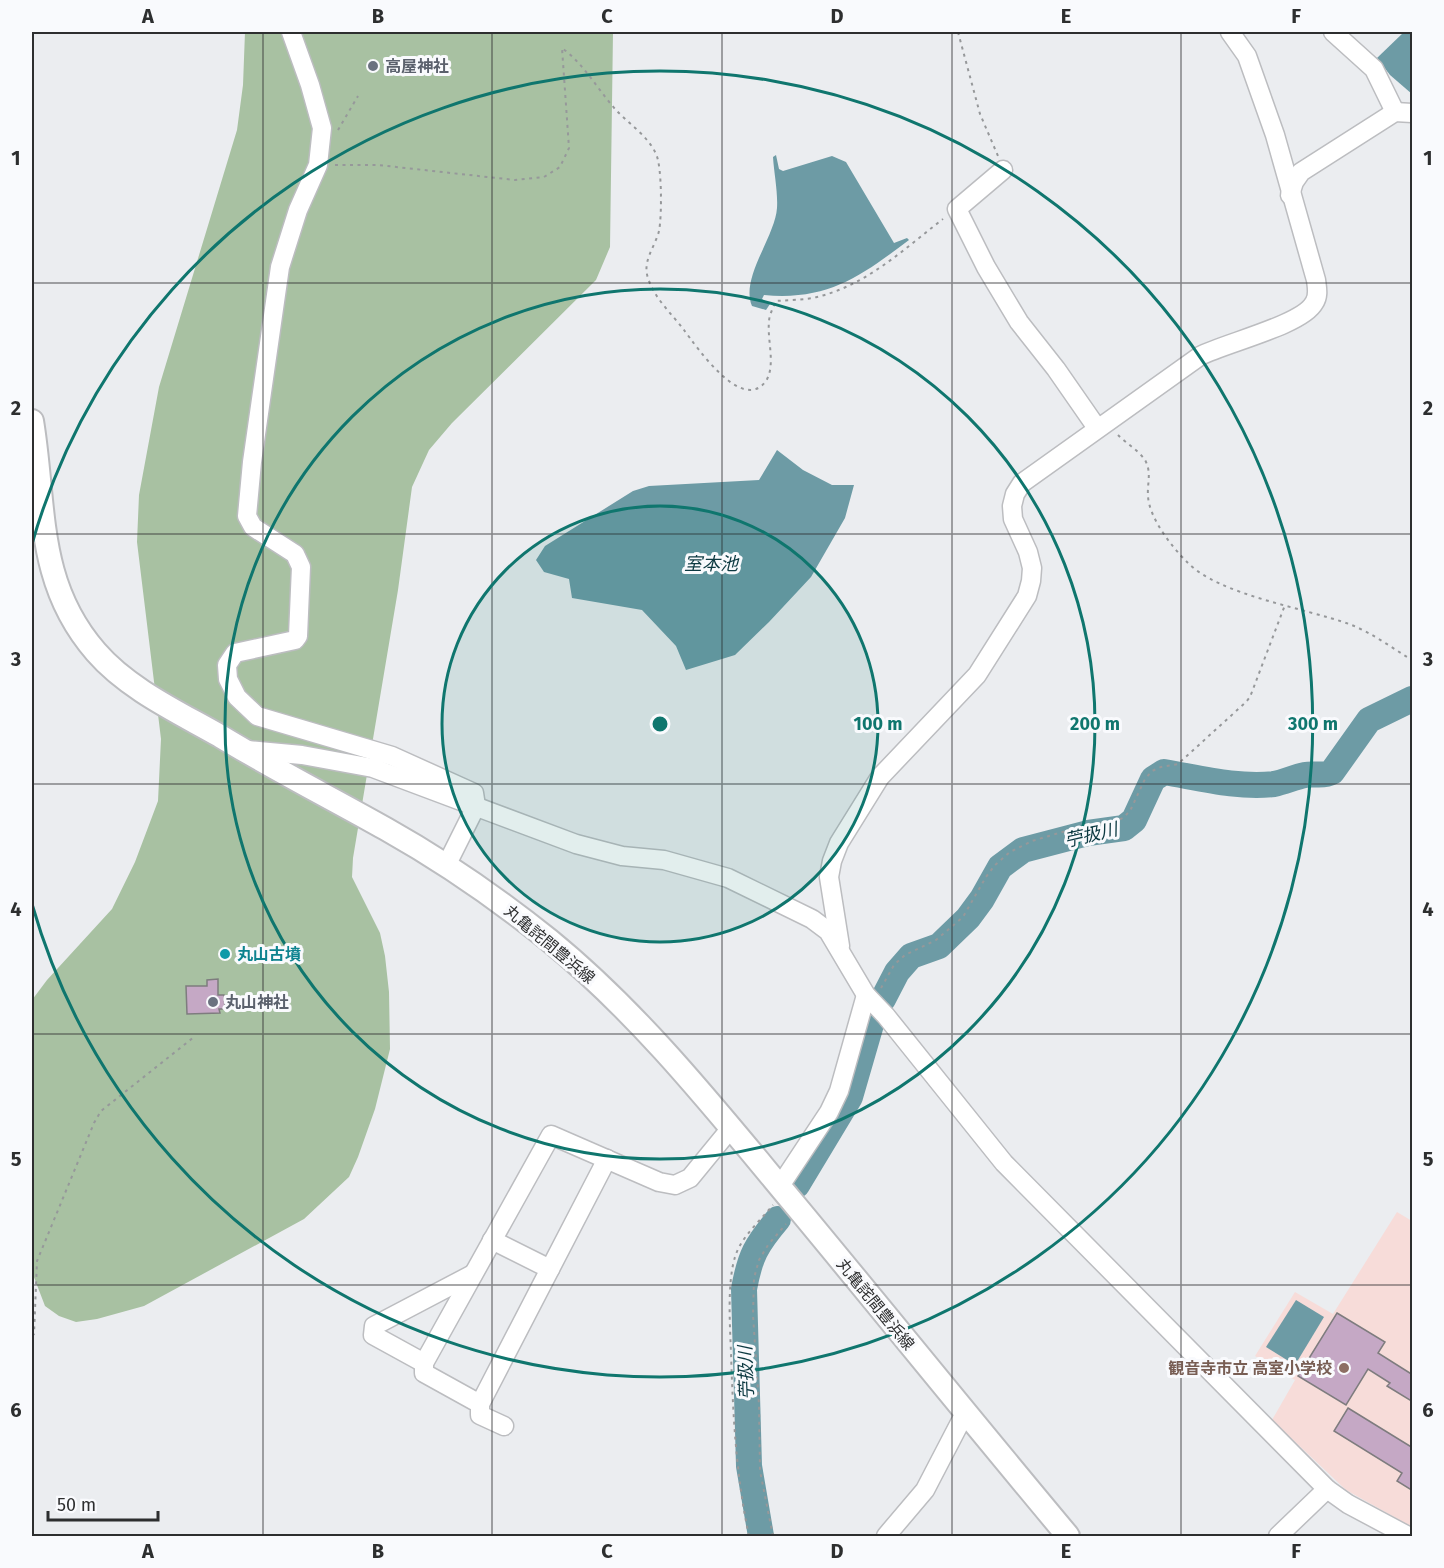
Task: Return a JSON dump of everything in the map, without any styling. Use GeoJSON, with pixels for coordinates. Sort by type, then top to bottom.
{"type":"FeatureCollection","features":[{"type":"Feature","properties":{"kind":"main road","name":"丸亀詫間豊浜線"},"geometry":{"type":"LineString","coordinates":[[32,429],[50,568],[60,594],[84,638],[98,656],[116,672],[147,693],[446,866],[496,899],[552,942],[606,991],[671,1059],[731,1128],[777,1195],[966,1413],[1068,1536]]}},
{"type":"Feature","properties":{"kind":"street"},"geometry":{"type":"LineString","coordinates":[[291,32],[322,128],[318,165],[298,210],[280,267],[252,462],[247,516],[253,527],[295,554],[302,567],[298,636],[295,640],[235,653],[227,665],[228,679],[237,697],[257,716],[392,756],[474,794],[476,806],[446,866]]}},
{"type":"Feature","properties":{"kind":"street"},"geometry":{"type":"LineString","coordinates":[[841,954],[829,877],[839,843],[880,777],[977,675],[1027,596],[1032,568],[1028,552],[1012,519],[1016,494],[1022,483],[1200,356],[1213,349],[1294,320],[1314,305],[1318,294],[1316,280],[1290,195],[1275,135],[1247,56],[1230,32]]}},
{"type":"Feature","properties":{"kind":"street"},"geometry":{"type":"LineString","coordinates":[[1290,195],[1294,182],[1301,172],[1404,112],[1374,69],[1333,32]]}},
{"type":"Feature","properties":{"kind":"street"},"geometry":{"type":"LineString","coordinates":[[1003,170],[957,209],[986,267],[1019,322],[1101,425]]}},
{"type":"Feature","properties":{"kind":"street"},"geometry":{"type":"LineString","coordinates":[[242,750],[302,754],[373,768],[576,844],[622,856],[664,860],[728,878],[812,919],[828,931],[870,999],[1004,1163],[1327,1489],[1348,1504],[1408,1536]]}},
{"type":"Feature","properties":{"kind":"street"},"geometry":{"type":"LineString","coordinates":[[777,1195],[829,1112],[839,1091],[870,999]]}},
{"type":"Feature","properties":{"kind":"street"},"geometry":{"type":"LineString","coordinates":[[480,1404],[424,1373],[424,1363],[550,1135],[659,1182],[675,1185],[690,1178],[731,1128]]}},
{"type":"Feature","properties":{"kind":"street"},"geometry":{"type":"LineString","coordinates":[[504,1426],[480,1415],[480,1404],[607,1159]]}},
{"type":"Feature","properties":{"kind":"street"},"geometry":{"type":"LineString","coordinates":[[492,1240],[550,1269]]}},
{"type":"Feature","properties":{"kind":"street"},"geometry":{"type":"LineString","coordinates":[[424,1363],[373,1335],[374,1326],[473,1274]]}},
{"type":"Feature","properties":{"kind":"street"},"geometry":{"type":"LineString","coordinates":[[886,1536],[925,1490],[966,1413]]}},
{"type":"Feature","properties":{"kind":"street"},"geometry":{"type":"LineString","coordinates":[[1278,1536],[1327,1489]]}},
{"type":"Feature","properties":{"kind":"path"},"geometry":{"type":"LineString","coordinates":[[958,32],[980,114],[1003,170]]}},
{"type":"Feature","properties":{"kind":"path"},"geometry":{"type":"LineString","coordinates":[[318,165],[378,165],[515,180],[544,177],[560,167],[569,148],[562,48],[572,56],[616,110],[644,137],[656,154],[659,168],[660,212],[658,231],[646,262],[647,277],[656,294],[713,368],[733,384],[748,390],[766,381],[770,370],[769,321],[776,301],[816,297],[846,288],[861,280],[957,209]]}},
{"type":"Feature","properties":{"kind":"path"},"geometry":{"type":"LineString","coordinates":[[1101,425],[1144,459],[1150,474],[1148,496],[1150,508],[1162,532],[1188,564],[1217,582],[1284,605],[1351,624],[1413,660]]}},
{"type":"Feature","properties":{"kind":"path"},"geometry":{"type":"LineString","coordinates":[[870,999],[894,965],[905,955],[936,940],[963,917],[995,865],[1010,852],[1032,841],[1123,818],[1130,811],[1145,779],[1152,771],[1178,764],[1246,702],[1250,697],[1284,605]]}},
{"type":"Feature","properties":{"kind":"path"},"geometry":{"type":"LineString","coordinates":[[32,1336],[34,1334],[37,1261],[94,1123],[101,1111],[194,1037]]}},
{"type":"Feature","properties":{"kind":"path"},"geometry":{"type":"LineString","coordinates":[[749,1536],[740,1494],[734,1424],[730,1295],[735,1257],[746,1237],[777,1195]]}},
{"type":"Feature","properties":{"kind":"path"},"geometry":{"type":"LineString","coordinates":[[773,1536],[760,1471],[759,1405],[753,1315],[754,1278],[759,1260],[768,1245],[789,1220]]}},
{"type":"Feature","properties":{"kind":"shaded area","name":"観音寺市立 高室小学校"},"geometry":{"type":"Polygon","coordinates":[[[1397,1212],[1412,1221],[1412,1527],[1346,1490],[1272,1420],[1295,1380],[1255,1356],[1295,1292],[1333,1314],[1397,1212]]]}},
{"type":"Feature","properties":{"kind":"green space"},"geometry":{"type":"Polygon","coordinates":[[[245,32],[613,32],[610,247],[596,280],[452,423],[429,450],[412,487],[398,590],[353,858],[352,877],[380,933],[389,992],[390,1049],[375,1109],[349,1177],[304,1219],[144,1306],[97,1319],[76,1322],[59,1316],[45,1306],[32,1272],[32,1000],[47,980],[112,909],[135,862],[158,801],[161,739],[137,542],[139,495],[159,387],[237,130],[243,85],[245,32]]]}},
{"type":"Feature","properties":{"kind":"water"},"geometry":{"type":"Polygon","coordinates":[[[1404,32],[1412,32],[1412,94],[1390,75],[1377,58],[1404,32]]]}},
{"type":"Feature","properties":{"kind":"water"},"geometry":{"type":"Polygon","coordinates":[[[776,155],[779,169],[783,171],[832,156],[846,162],[894,243],[907,238],[909,240],[875,265],[842,283],[807,294],[764,295],[762,299],[770,304],[766,310],[752,306],[750,295],[754,270],[771,232],[777,208],[773,157],[776,155]]]}},
{"type":"Feature","properties":{"kind":"water","name":"室本池"},"geometry":{"type":"Polygon","coordinates":[[[777,450],[803,470],[832,485],[854,485],[845,518],[811,577],[735,655],[686,670],[676,646],[642,610],[572,598],[569,579],[544,572],[536,560],[545,546],[633,491],[649,486],[759,480],[777,450]]]}},
{"type":"Feature","properties":{"kind":"water"},"geometry":{"type":"Polygon","coordinates":[[[1296,1300],[1324,1317],[1295,1365],[1266,1347],[1296,1300]]]}},
{"type":"Feature","properties":{"kind":"building"},"geometry":{"type":"Polygon","coordinates":[[[218,979],[218,995],[224,995],[225,1009],[219,1009],[220,1013],[187,1014],[186,986],[207,986],[207,980],[218,979]]]}},
{"type":"Feature","properties":{"kind":"building"},"geometry":{"type":"Polygon","coordinates":[[[1337,1313],[1385,1342],[1378,1353],[1413,1375],[1413,1402],[1387,1386],[1390,1383],[1368,1369],[1346,1405],[1298,1376],[1337,1313]]]}},
{"type":"Feature","properties":{"kind":"building"},"geometry":{"type":"Polygon","coordinates":[[[1348,1408],[1413,1448],[1413,1491],[1397,1481],[1402,1473],[1334,1431],[1348,1408]]]}},
{"type":"Feature","properties":{"kind":"waterway","name":"苧扱川"},"geometry":{"type":"LineString","coordinates":[[883,999],[897,972],[911,956],[939,946],[968,918],[1000,867],[1023,850],[1088,833],[1124,828],[1134,820],[1153,779],[1164,772],[1246,785],[1274,784],[1305,775],[1322,775],[1332,772],[1369,720],[1412,699]]}},
{"type":"Feature","properties":{"kind":"waterway","name":"苧扱川"},"geometry":{"type":"LineString","coordinates":[[797,1185],[850,1097],[872,1021]]}},
{"type":"Feature","properties":{"kind":"waterway","name":"苧扱川"},"geometry":{"type":"LineString","coordinates":[[761,1536],[749,1466],[744,1289],[755,1251],[778,1219]]}},
{"type":"Feature","properties":{"kind":"place","name":"高屋神社"},"geometry":{"type":"Point","coordinates":[373,66]}},
{"type":"Feature","properties":{"kind":"place","name":"丸山古墳"},"geometry":{"type":"Point","coordinates":[225,954]}},
{"type":"Feature","properties":{"kind":"place","name":"丸山神社"},"geometry":{"type":"Point","coordinates":[213,1002]}},
{"type":"Feature","properties":{"kind":"place","name":"観音寺市立 高室小学校"},"geometry":{"type":"Point","coordinates":[1344,1368]}}]}
